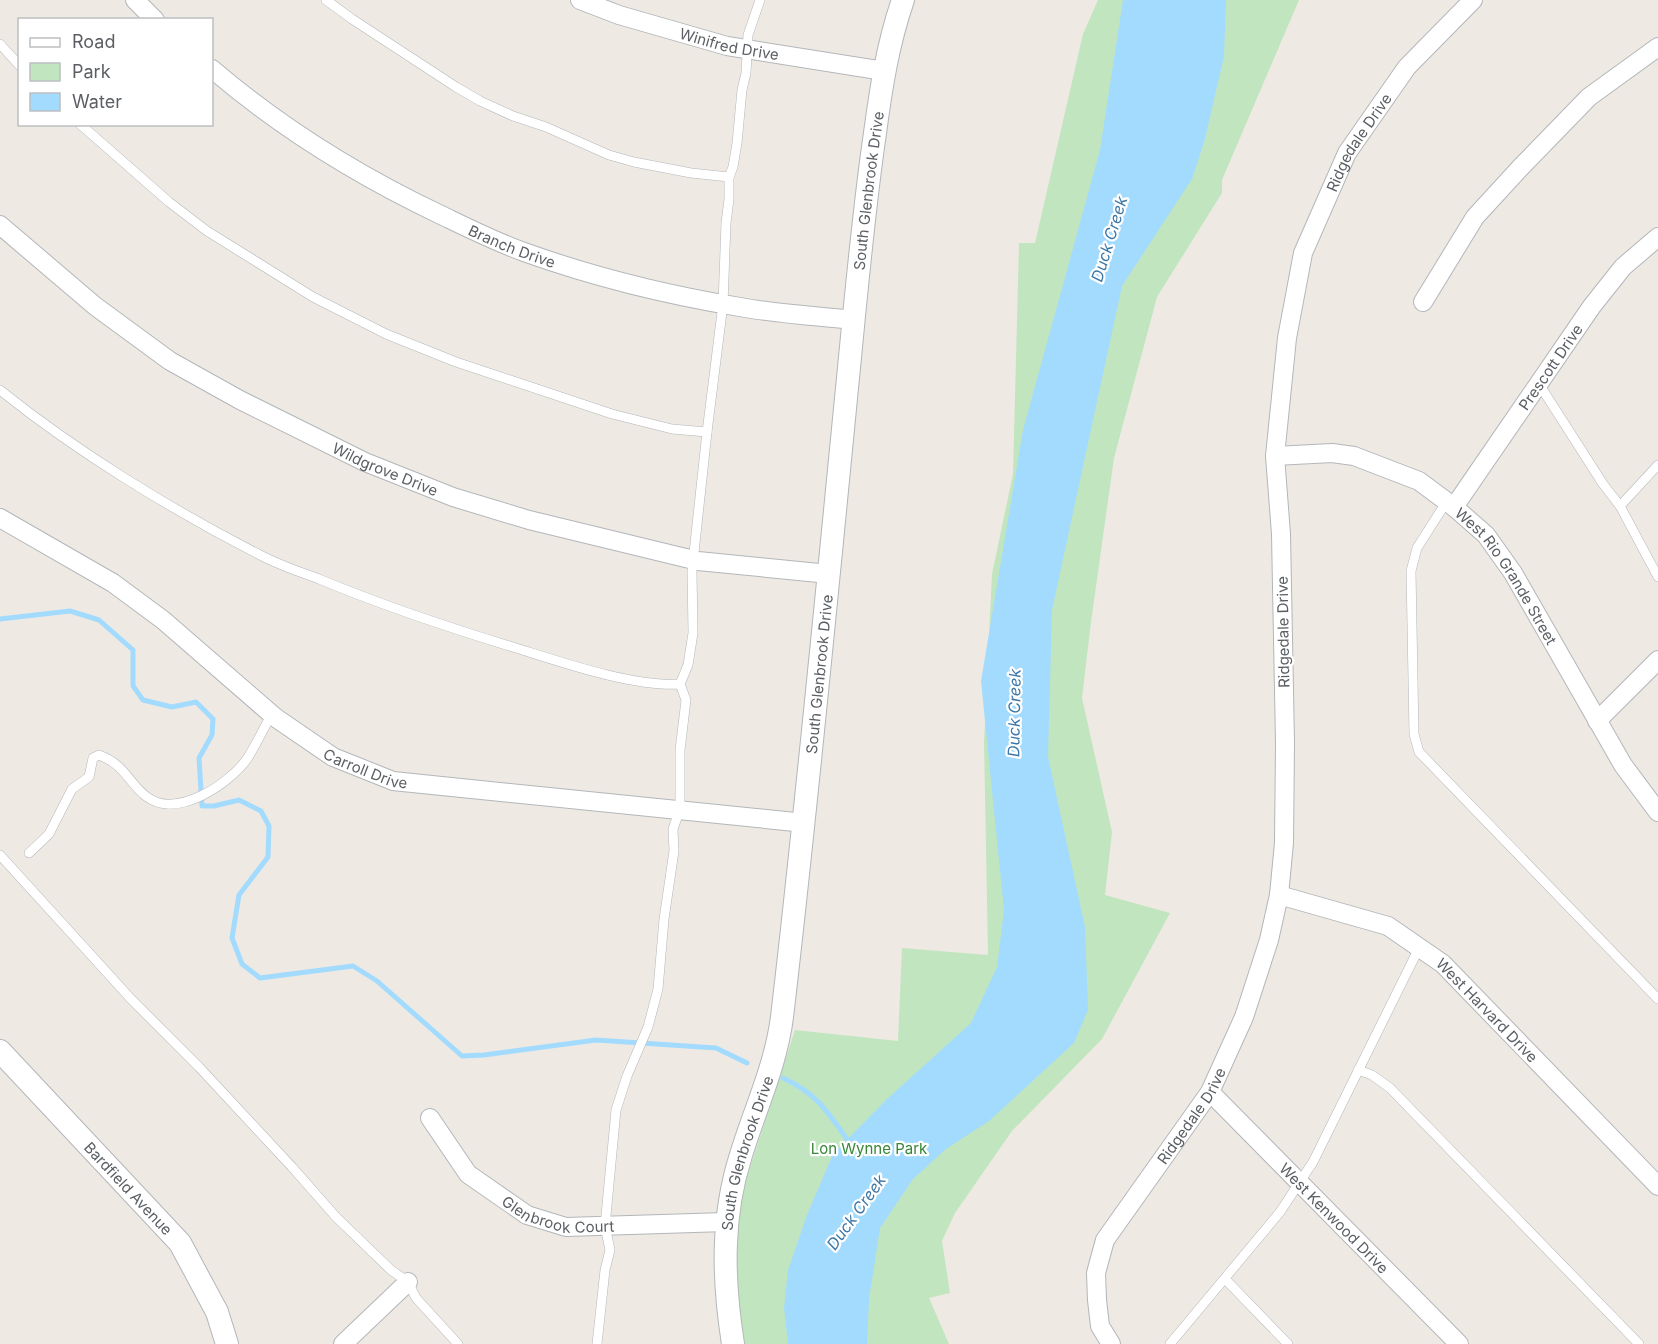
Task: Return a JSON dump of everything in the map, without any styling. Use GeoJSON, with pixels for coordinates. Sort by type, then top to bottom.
{"type":"FeatureCollection","features":[{"type":"Feature","properties":{"kind":"street"},"geometry":{"type":"LineString","coordinates":[[135,0],[153,18]]}},
{"type":"Feature","properties":{"kind":"street","name":"Winifred Drive"},"geometry":{"type":"LineString","coordinates":[[580,0],[622,8],[685,35],[748,50],[884,71]]}},
{"type":"Feature","properties":{"kind":"street","name":"South Glenbrook Drive"},"geometry":{"type":"LineString","coordinates":[[733,1344],[726,1300],[724,1260],[726,1222],[740,1157],[762,1099],[781,1028],[805,823],[867,183],[884,71],[903,0]]}},
{"type":"Feature","properties":{"kind":"street","name":"Ridgedale Drive"},"geometry":{"type":"LineString","coordinates":[[1111,1344],[1100,1326],[1096,1300],[1096,1273],[1105,1240],[1210,1092],[1244,1017],[1269,940],[1279,895],[1284,843],[1285,743],[1281,534],[1275,456],[1287,338],[1303,254],[1347,153],[1407,66],[1473,0]]}},
{"type":"Feature","properties":{"kind":"street"},"geometry":{"type":"LineString","coordinates":[[1423,302],[1475,217],[1520,168],[1589,97],[1658,47]]}},
{"type":"Feature","properties":{"kind":"street","name":"Branch Drive"},"geometry":{"type":"LineString","coordinates":[[213,70],[243,95],[311,143],[388,190],[523,252],[610,279],[723,304],[854,320]]}},
{"type":"Feature","properties":{"kind":"street","name":"Wildgrove Drive"},"geometry":{"type":"LineString","coordinates":[[0,225],[95,306],[170,361],[240,400],[365,462],[453,497],[529,520],[694,560],[829,574]]}},
{"type":"Feature","properties":{"kind":"street","name":"Prescott Drive"},"geometry":{"type":"LineString","coordinates":[[1450,504],[1539,384],[1592,306],[1623,267],[1658,237]]}},
{"type":"Feature","properties":{"kind":"street","name":"West Rio Grande Street"},"geometry":{"type":"LineString","coordinates":[[1275,456],[1332,453],[1354,456],[1419,481],[1486,535],[1513,573],[1623,765],[1658,812]]}},
{"type":"Feature","properties":{"kind":"street","name":"Carroll Drive"},"geometry":{"type":"LineString","coordinates":[[0,518],[113,583],[163,620],[272,714],[333,757],[393,781],[805,823]]}},
{"type":"Feature","properties":{"kind":"street"},"geometry":{"type":"LineString","coordinates":[[1598,721],[1658,660]]}},
{"type":"Feature","properties":{"kind":"street","name":"West Harvard Drive"},"geometry":{"type":"LineString","coordinates":[[1279,895],[1388,926],[1443,964],[1658,1186]]}},
{"type":"Feature","properties":{"kind":"street","name":"Bardfield Avenue"},"geometry":{"type":"LineString","coordinates":[[0,1051],[180,1243],[217,1312],[227,1344]]}},
{"type":"Feature","properties":{"kind":"street","name":"West Kenwood Drive"},"geometry":{"type":"LineString","coordinates":[[1210,1092],[1459,1344]]}},
{"type":"Feature","properties":{"kind":"street","name":"Glenbrook Court"},"geometry":{"type":"LineString","coordinates":[[430,1118],[468,1174],[527,1215],[566,1227],[726,1222]]}},
{"type":"Feature","properties":{"kind":"street"},"geometry":{"type":"LineString","coordinates":[[343,1344],[408,1282]]}},
{"type":"Feature","properties":{"kind":"lane"},"geometry":{"type":"LineString","coordinates":[[326,0],[456,87],[502,111],[546,127],[599,151],[634,162],[691,173],[729,177]]}},
{"type":"Feature","properties":{"kind":"lane"},"geometry":{"type":"LineString","coordinates":[[597,1344],[605,1270],[610,1250],[604,1226],[616,1110],[645,1033],[658,989],[664,919],[674,851],[674,829],[680,809],[681,750],[686,700],[680,684],[688,665],[693,633],[692,571],[723,304],[729,177],[737,144],[748,35],[760,0]]}},
{"type":"Feature","properties":{"kind":"lane"},"geometry":{"type":"LineString","coordinates":[[0,44],[18,64]]}},
{"type":"Feature","properties":{"kind":"lane"},"geometry":{"type":"LineString","coordinates":[[82,126],[169,202],[207,231],[313,297],[386,334],[456,362],[612,414],[672,429],[707,432]]}},
{"type":"Feature","properties":{"kind":"lane"},"geometry":{"type":"LineString","coordinates":[[1539,384],[1620,507],[1658,577]]}},
{"type":"Feature","properties":{"kind":"lane"},"geometry":{"type":"LineString","coordinates":[[0,390],[33,417],[141,488],[262,556],[360,596],[553,660],[628,678],[669,685],[680,684]]}},
{"type":"Feature","properties":{"kind":"lane"},"geometry":{"type":"LineString","coordinates":[[1620,507],[1658,465]]}},
{"type":"Feature","properties":{"kind":"lane"},"geometry":{"type":"LineString","coordinates":[[1450,504],[1417,548],[1412,571],[1414,734],[1419,752],[1658,999]]}},
{"type":"Feature","properties":{"kind":"lane"},"geometry":{"type":"LineString","coordinates":[[29,853],[49,834],[72,789],[89,777],[93,758],[99,755],[108,758],[120,767],[145,796],[157,803],[171,804],[191,800],[227,780],[248,758],[272,714]]}},
{"type":"Feature","properties":{"kind":"lane"},"geometry":{"type":"LineString","coordinates":[[0,855],[131,999],[199,1067],[336,1217],[391,1270],[408,1282],[416,1298],[458,1344]]}},
{"type":"Feature","properties":{"kind":"lane"},"geometry":{"type":"LineString","coordinates":[[1170,1344],[1280,1212],[1300,1183],[1313,1162],[1419,948]]}},
{"type":"Feature","properties":{"kind":"lane"},"geometry":{"type":"LineString","coordinates":[[1359,1070],[1372,1075],[1390,1088],[1639,1344]]}},
{"type":"Feature","properties":{"kind":"lane"},"geometry":{"type":"LineString","coordinates":[[1225,1279],[1288,1344]]}},
{"type":"Feature","properties":{"kind":"green space","name":"Lon Wynne Park"},"geometry":{"type":"Polygon","coordinates":[[[1098,0],[1299,0],[1222,180],[1222,193],[1157,297],[1114,458],[1082,698],[1112,832],[1105,895],[1170,913],[1102,1039],[1012,1131],[955,1213],[942,1241],[950,1293],[929,1298],[949,1344],[742,1344],[732,1222],[795,1030],[898,1041],[902,948],[988,955],[984,742],[992,574],[1013,474],[1019,243],[1035,243],[1083,34],[1098,0]]]}},
{"type":"Feature","properties":{"kind":"water","name":"Duck Creek"},"geometry":{"type":"Polygon","coordinates":[[[1123,0],[1226,0],[1224,56],[1205,139],[1192,179],[1122,286],[1052,610],[1048,757],[1085,927],[1088,1010],[1074,1043],[989,1121],[946,1149],[913,1179],[880,1228],[869,1299],[867,1344],[788,1344],[784,1308],[788,1270],[807,1215],[833,1154],[886,1100],[971,1023],[997,967],[1004,910],[981,681],[1023,430],[1100,150],[1123,0]]]}},
{"type":"Feature","properties":{"kind":"waterway"},"geometry":{"type":"LineString","coordinates":[[0,619],[70,611],[99,620],[133,650],[133,686],[143,700],[172,707],[196,702],[213,719],[212,735],[199,758],[202,806],[214,806],[239,800],[261,811],[269,826],[268,857],[239,895],[232,938],[242,964],[260,978],[353,966],[377,981],[462,1056],[596,1040],[716,1048],[747,1063]]}},
{"type":"Feature","properties":{"kind":"waterway"},"geometry":{"type":"LineString","coordinates":[[783,1078],[814,1098],[829,1114],[851,1145]]}}]}
